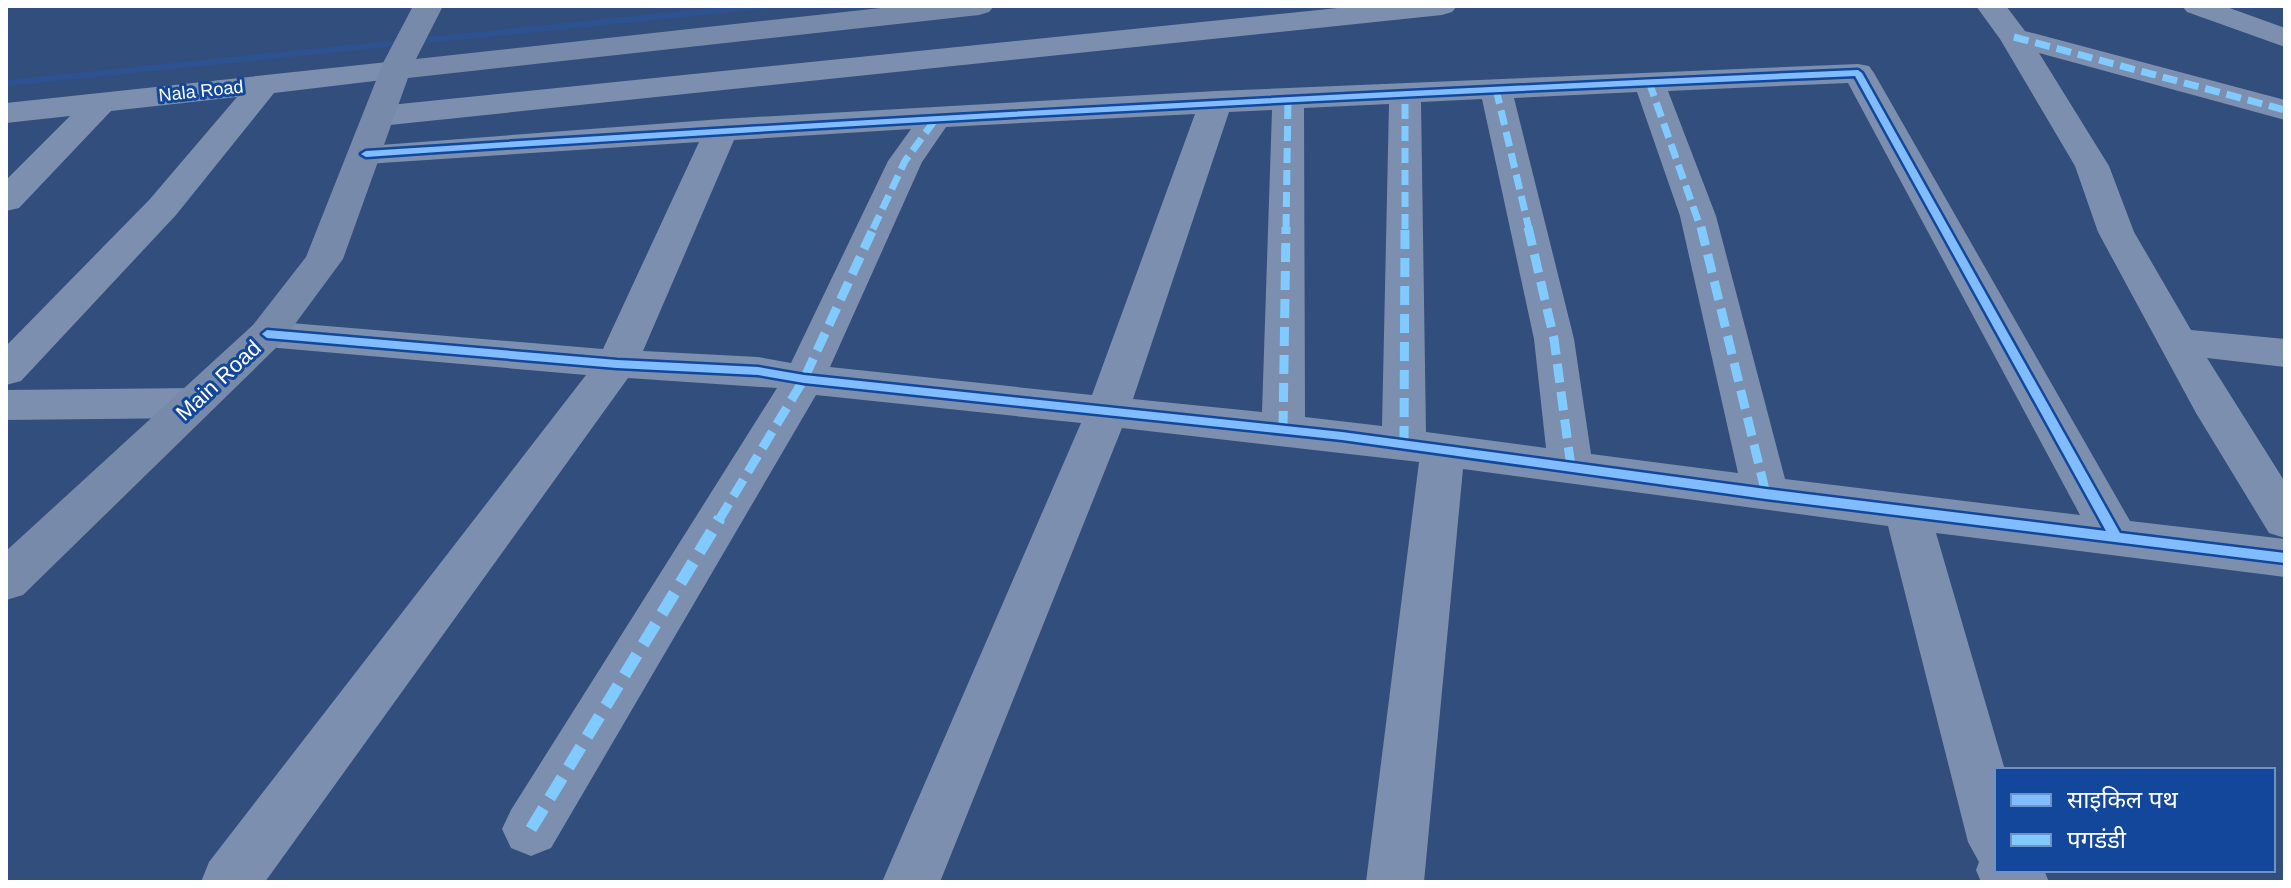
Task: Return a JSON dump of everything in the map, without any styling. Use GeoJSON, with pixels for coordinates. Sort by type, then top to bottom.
{"type":"FeatureCollection","features":[{"type":"Feature","properties":{"kind":"street"},"geometry":{"type":"LineString","coordinates":[[397,67],[979,6]]}},
{"type":"Feature","properties":{"kind":"street"},"geometry":{"type":"LineString","coordinates":[[380,116],[1442,6]]}},
{"type":"Feature","properties":{"kind":"street"},"geometry":{"type":"LineString","coordinates":[[1991,6],[2014,37],[2092,166],[2116,232],[2217,413],[2285,520]]}},
{"type":"Feature","properties":{"kind":"street"},"geometry":{"type":"LineString","coordinates":[[2197,6],[2285,38]]}},
{"type":"Feature","properties":{"kind":"street","name":"Main Road"},"geometry":{"type":"LineString","coordinates":[[6,581],[267,334],[324,259],[397,67],[428,7]]}},
{"type":"Feature","properties":{"kind":"street"},"geometry":{"type":"LineString","coordinates":[[2014,37],[2285,110]]}},
{"type":"Feature","properties":{"kind":"street","name":"Nala Road"},"geometry":{"type":"LineString","coordinates":[[6,113],[397,67]]}},
{"type":"Feature","properties":{"kind":"street"},"geometry":{"type":"LineString","coordinates":[[366,154],[722,129],[1216,101],[1858,73],[2116,538]]}},
{"type":"Feature","properties":{"kind":"street"},"geometry":{"type":"LineString","coordinates":[[1649,82],[1698,216],[1766,494]]}},
{"type":"Feature","properties":{"kind":"street"},"geometry":{"type":"LineString","coordinates":[[6,371],[163,207],[265,84]]}},
{"type":"Feature","properties":{"kind":"street"},"geometry":{"type":"LineString","coordinates":[[1496,89],[1554,339],[1571,467]]}},
{"type":"Feature","properties":{"kind":"street"},"geometry":{"type":"LineString","coordinates":[[1395,882],[1424,447],[1405,93]]}},
{"type":"Feature","properties":{"kind":"street"},"geometry":{"type":"LineString","coordinates":[[1283,430],[1288,98]]}},
{"type":"Feature","properties":{"kind":"street"},"geometry":{"type":"LineString","coordinates":[[911,882],[1108,410],[1216,101]]}},
{"type":"Feature","properties":{"kind":"street"},"geometry":{"type":"LineString","coordinates":[[6,200],[101,103]]}},
{"type":"Feature","properties":{"kind":"street"},"geometry":{"type":"LineString","coordinates":[[531,829],[804,379],[905,161],[937,117]]}},
{"type":"Feature","properties":{"kind":"street"},"geometry":{"type":"LineString","coordinates":[[230,882],[617,364],[722,129]]}},
{"type":"Feature","properties":{"kind":"street"},"geometry":{"type":"LineString","coordinates":[[267,334],[617,364],[758,371],[804,379],[1424,447],[1766,494],[2285,558]]}},
{"type":"Feature","properties":{"kind":"street"},"geometry":{"type":"LineString","coordinates":[[2178,342],[2285,353]]}},
{"type":"Feature","properties":{"kind":"street"},"geometry":{"type":"LineString","coordinates":[[6,405],[194,403]]}},
{"type":"Feature","properties":{"kind":"street"},"geometry":{"type":"LineString","coordinates":[[1907,512],[1995,827]]}},
{"type":"Feature","properties":{"kind":"waterway"},"geometry":{"type":"LineString","coordinates":[[6,83],[763,6]]}},
{"type":"Feature","properties":{"kind":"marked path"},"geometry":{"type":"LineString","coordinates":[[2014,37],[2285,110]]}},
{"type":"Feature","properties":{"kind":"marked path"},"geometry":{"type":"LineString","coordinates":[[1649,82],[1698,216],[1766,494]]}},
{"type":"Feature","properties":{"kind":"marked path"},"geometry":{"type":"LineString","coordinates":[[1496,89],[1554,339],[1571,467]]}},
{"type":"Feature","properties":{"kind":"marked path"},"geometry":{"type":"LineString","coordinates":[[1404,445],[1405,93]]}},
{"type":"Feature","properties":{"kind":"marked path"},"geometry":{"type":"LineString","coordinates":[[1283,430],[1288,98]]}},
{"type":"Feature","properties":{"kind":"marked path"},"geometry":{"type":"LineString","coordinates":[[531,829],[804,379],[905,161],[937,117]]}},
{"type":"Feature","properties":{"kind":"cycle path"},"geometry":{"type":"LineString","coordinates":[[366,154],[1112,108],[1858,73],[2116,538]]}},
{"type":"Feature","properties":{"kind":"cycle path"},"geometry":{"type":"LineString","coordinates":[[267,334],[617,364],[758,371],[804,379],[1342,436],[1766,494],[2285,558]]}}]}
